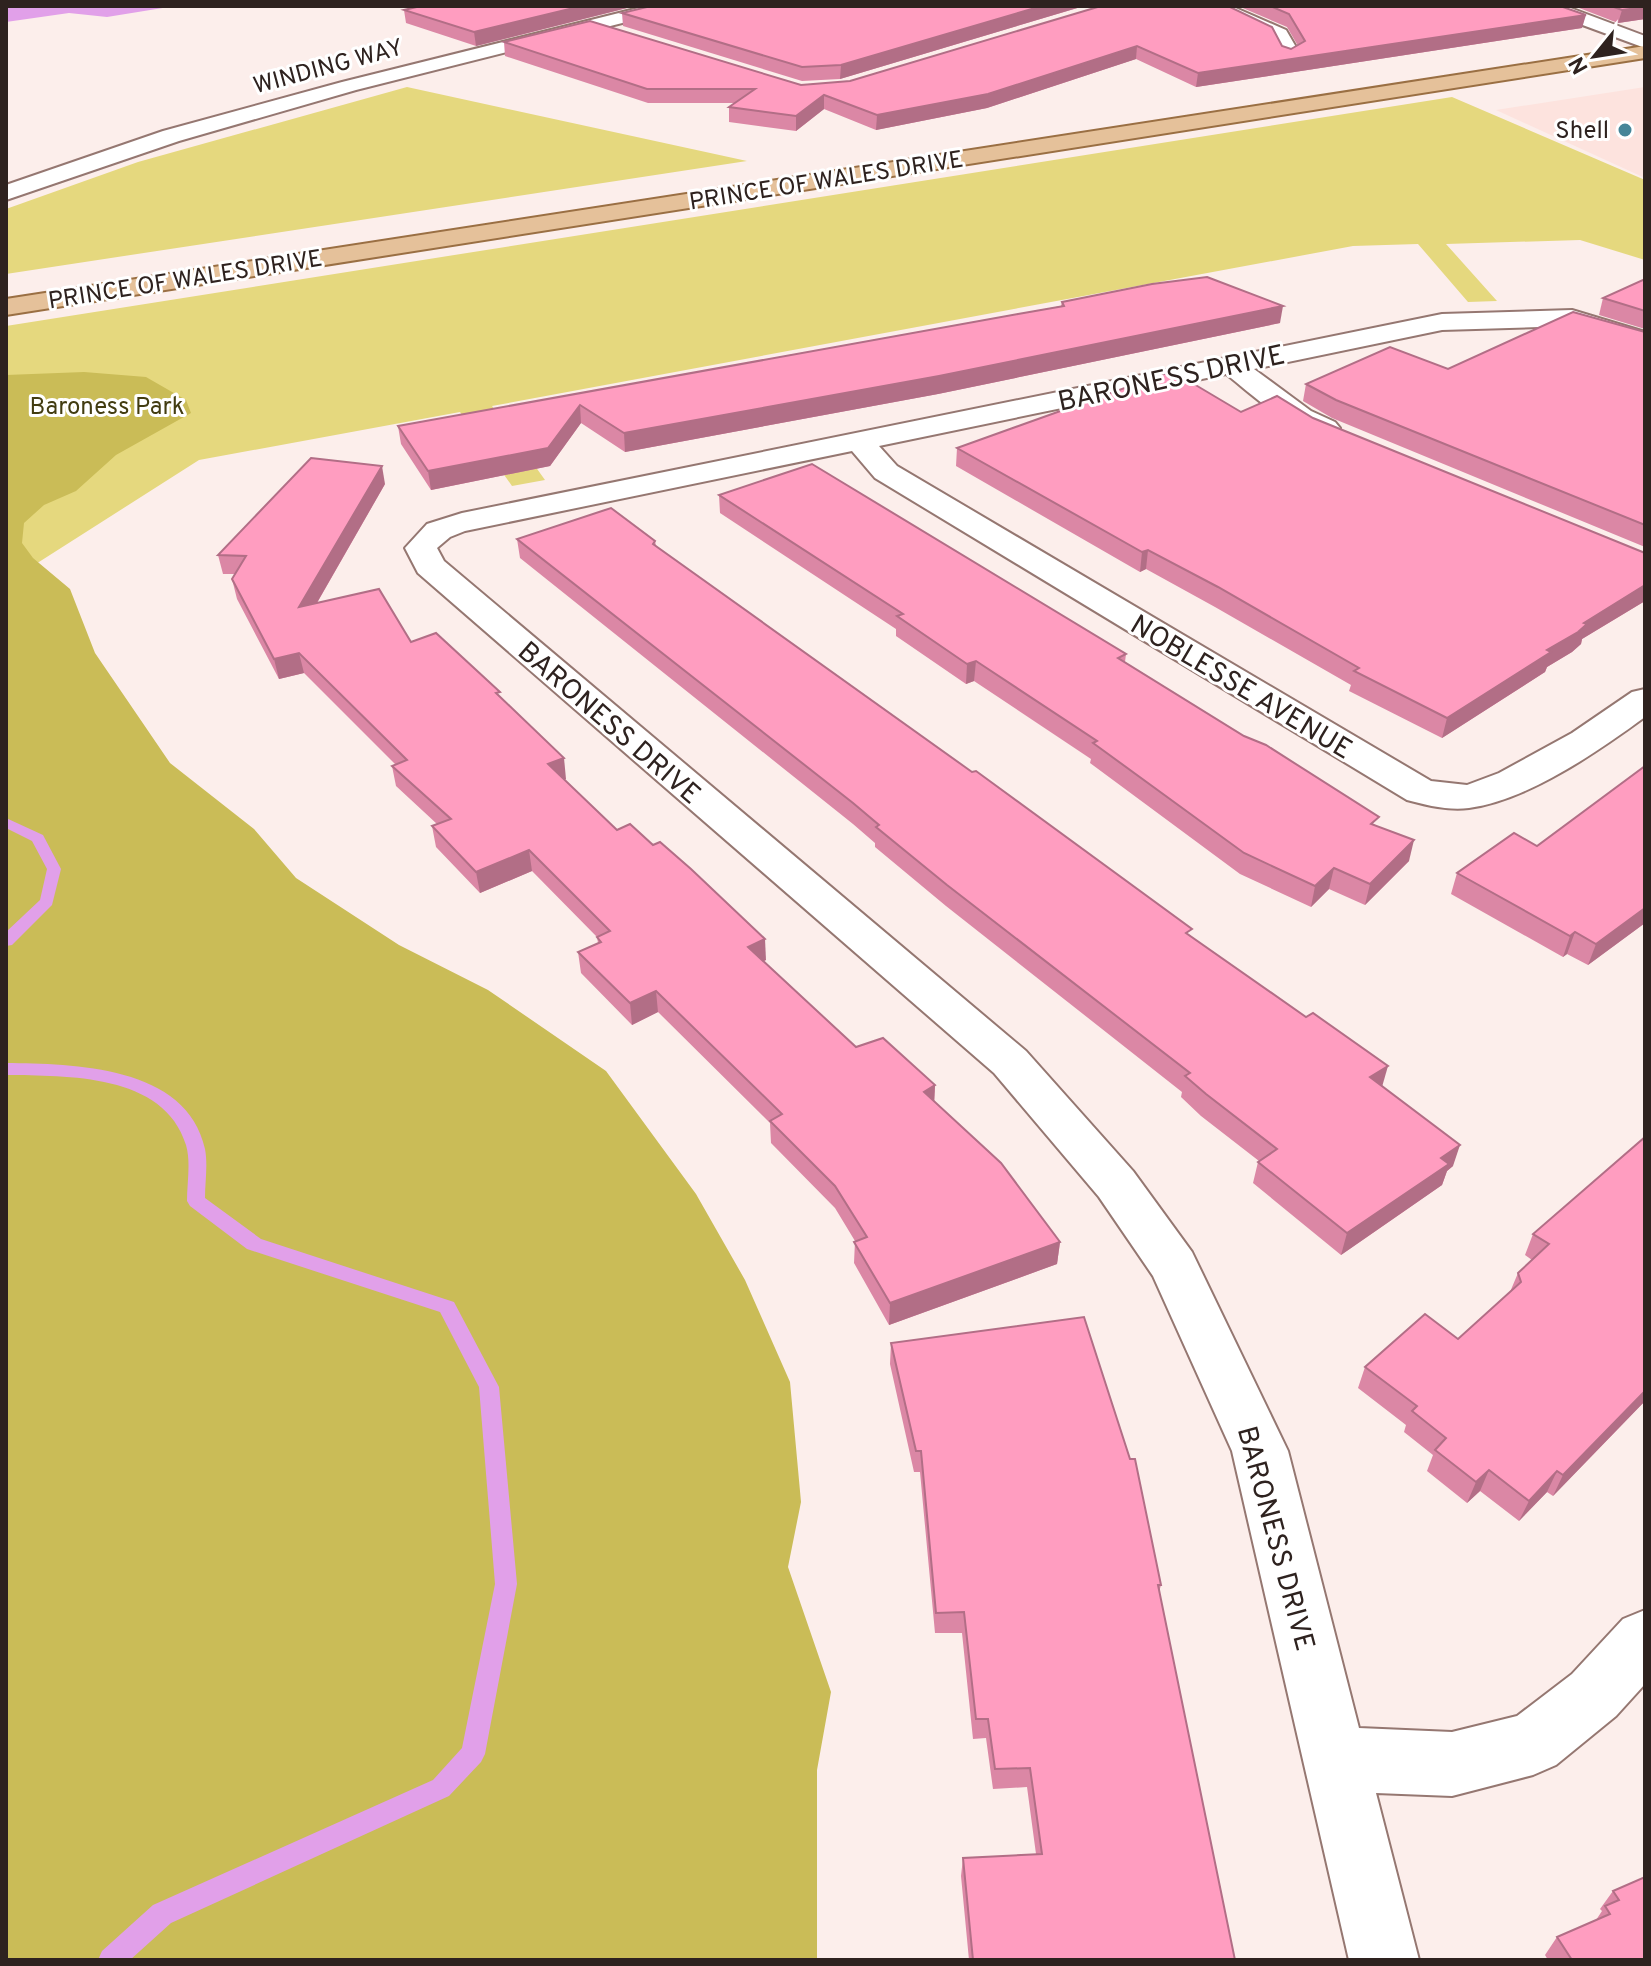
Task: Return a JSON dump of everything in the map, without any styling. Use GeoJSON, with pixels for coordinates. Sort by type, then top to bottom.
{"type":"FeatureCollection","features":[{"type":"Feature","properties":{"kind":"main road","name":"PRINCE OF WALES DRIVE"},"geometry":{"type":"LineString","coordinates":[[6,307],[1645,52]]}},
{"type":"Feature","properties":{"kind":"street","name":"WINDING WAY"},"geometry":{"type":"LineString","coordinates":[[6,193],[171,136],[349,86],[668,6]]}},
{"type":"Feature","properties":{"kind":"street"},"geometry":{"type":"LineString","coordinates":[[1216,6],[1279,34],[1290,54]]}},
{"type":"Feature","properties":{"kind":"street"},"geometry":{"type":"LineString","coordinates":[[1548,6],[1645,42]]}},
{"type":"Feature","properties":{"kind":"street"},"geometry":{"type":"LineString","coordinates":[[591,25],[635,39]]}},
{"type":"Feature","properties":{"kind":"street","name":"BARONESS DRIVE"},"geometry":{"type":"LineString","coordinates":[[1384,1960],[1260,1451],[1174,1266],[1116,1184],[1010,1062],[441,576],[430,566],[421,548],[428,536],[462,522],[1442,322],[1572,318],[1645,341]]}},
{"type":"Feature","properties":{"kind":"street"},"geometry":{"type":"LineString","coordinates":[[1231,365],[1301,417],[1351,439]]}},
{"type":"Feature","properties":{"kind":"street","name":"NOBLESSE AVENUE"},"geometry":{"type":"LineString","coordinates":[[859,441],[886,472],[1421,792],[1468,797],[1515,780],[1637,716]]}},
{"type":"Feature","properties":{"kind":"street"},"geometry":{"type":"LineString","coordinates":[[1335,1759],[1452,1764],[1533,1743],[1594,1695],[1645,1639]]}},
{"type":"Feature","properties":{"kind":"shaded area"},"geometry":{"type":"Polygon","coordinates":[[[6,6],[175,6],[107,17],[69,13],[6,22],[6,6]]]}},
{"type":"Feature","properties":{"kind":"shaded area"},"geometry":{"type":"Polygon","coordinates":[[[1645,87],[1645,178],[1496,110],[1645,87]]]}},
{"type":"Feature","properties":{"kind":"green space"},"geometry":{"type":"Polygon","coordinates":[[[407,87],[747,161],[6,274],[6,209],[138,162],[407,87]]]}},
{"type":"Feature","properties":{"kind":"green space","name":"Baroness Park"},"geometry":{"type":"Polygon","coordinates":[[[1452,97],[1645,180],[1645,260],[1580,240],[1446,244],[1497,301],[1468,302],[1418,244],[1353,246],[492,406],[545,480],[512,486],[460,412],[199,460],[6,583],[6,326],[1452,97]]]}},
{"type":"Feature","properties":{"kind":"green space"},"geometry":{"type":"Polygon","coordinates":[[[84,372],[146,377],[186,400],[191,413],[116,455],[76,491],[44,505],[24,523],[22,543],[33,558],[70,589],[95,653],[170,763],[254,829],[296,878],[399,945],[488,990],[606,1071],[696,1194],[745,1280],[790,1382],[801,1502],[788,1567],[831,1692],[817,1770],[817,1960],[6,1960],[6,375],[84,372]]]}},
{"type":"Feature","properties":{"kind":"building"},"geometry":{"type":"Polygon","coordinates":[[[421,6],[582,6],[474,32],[404,10],[421,6]]]}},
{"type":"Feature","properties":{"kind":"building"},"geometry":{"type":"Polygon","coordinates":[[[651,6],[1042,6],[841,65],[802,67],[622,13],[651,6]]]}},
{"type":"Feature","properties":{"kind":"building"},"geometry":{"type":"Polygon","coordinates":[[[1101,6],[1228,6],[1272,27],[1282,46],[1291,49],[1305,41],[1289,14],[1270,6],[1560,6],[1586,15],[1198,73],[1137,46],[988,94],[877,115],[824,95],[796,116],[729,107],[755,89],[647,89],[504,42],[590,21],[801,85],[850,81],[1101,6]]]}},
{"type":"Feature","properties":{"kind":"building"},"geometry":{"type":"Polygon","coordinates":[[[1611,6],[1645,6],[1645,7],[1622,10],[1611,6]]]}},
{"type":"Feature","properties":{"kind":"building"},"geometry":{"type":"Polygon","coordinates":[[[1207,277],[1283,306],[939,376],[624,433],[580,405],[548,448],[428,471],[398,426],[1064,306],[1062,302],[1152,284],[1207,277]]]}},
{"type":"Feature","properties":{"kind":"building"},"geometry":{"type":"Polygon","coordinates":[[[1645,279],[1645,311],[1603,298],[1645,279]]]}},
{"type":"Feature","properties":{"kind":"building"},"geometry":{"type":"Polygon","coordinates":[[[1573,312],[1645,332],[1645,525],[1336,400],[1306,384],[1390,347],[1448,369],[1573,312]]]}},
{"type":"Feature","properties":{"kind":"building"},"geometry":{"type":"Polygon","coordinates":[[[1172,371],[1241,412],[1277,396],[1313,418],[1645,553],[1645,585],[1547,650],[1551,652],[1447,718],[1354,671],[1359,668],[1218,587],[1148,550],[1142,552],[957,448],[1172,371]]]}},
{"type":"Feature","properties":{"kind":"building"},"geometry":{"type":"Polygon","coordinates":[[[311,458],[382,466],[299,607],[379,589],[411,642],[436,633],[500,692],[496,693],[564,758],[548,764],[617,830],[630,824],[653,845],[660,842],[691,869],[765,939],[748,947],[856,1047],[883,1038],[935,1085],[924,1092],[1001,1163],[1060,1242],[890,1303],[854,1242],[867,1237],[835,1186],[770,1121],[782,1114],[656,991],[630,1003],[578,952],[601,942],[597,937],[610,931],[529,850],[476,872],[432,826],[451,819],[392,766],[407,760],[299,653],[274,659],[232,579],[246,556],[218,555],[311,458]]]}},
{"type":"Feature","properties":{"kind":"building"},"geometry":{"type":"Polygon","coordinates":[[[812,464],[1126,654],[1118,658],[1244,736],[1266,745],[1379,817],[1371,824],[1414,840],[1370,884],[1334,868],[1315,886],[1244,853],[1093,743],[1097,741],[976,661],[967,664],[897,616],[903,614],[719,495],[812,464]]]}},
{"type":"Feature","properties":{"kind":"building"},"geometry":{"type":"Polygon","coordinates":[[[611,508],[655,541],[653,544],[972,772],[976,771],[1192,929],[1186,933],[1306,1017],[1313,1013],[1388,1066],[1370,1077],[1460,1145],[1441,1158],[1449,1164],[1347,1233],[1258,1162],[1277,1149],[1185,1076],[1190,1073],[947,885],[876,827],[879,825],[853,803],[517,539],[611,508]]]}},
{"type":"Feature","properties":{"kind":"building"},"geometry":{"type":"Polygon","coordinates":[[[1645,766],[1645,908],[1596,944],[1575,932],[1570,936],[1457,873],[1514,833],[1537,846],[1645,766]]]}},
{"type":"Feature","properties":{"kind":"building"},"geometry":{"type":"Polygon","coordinates":[[[1645,1137],[1645,1391],[1563,1475],[1557,1471],[1529,1501],[1489,1470],[1476,1482],[1435,1450],[1446,1438],[1412,1411],[1417,1406],[1365,1367],[1425,1314],[1458,1339],[1521,1282],[1518,1273],[1549,1244],[1533,1234],[1645,1137]]]}},
{"type":"Feature","properties":{"kind":"building"},"geometry":{"type":"Polygon","coordinates":[[[1084,1317],[1130,1459],[1135,1459],[1235,1960],[973,1960],[963,1858],[1042,1854],[1030,1768],[995,1769],[988,1719],[976,1719],[964,1612],[936,1613],[921,1451],[916,1451],[891,1343],[1084,1317]]]}},
{"type":"Feature","properties":{"kind":"building"},"geometry":{"type":"Polygon","coordinates":[[[1645,1877],[1645,1960],[1572,1960],[1557,1937],[1610,1914],[1605,1906],[1619,1900],[1613,1891],[1645,1877]]]}},
{"type":"Feature","properties":{"kind":"waterway"},"geometry":{"type":"LineString","coordinates":[[6,822],[38,838],[54,869],[47,902],[6,941]]}},
{"type":"Feature","properties":{"kind":"waterway"},"geometry":{"type":"LineString","coordinates":[[6,1069],[88,1073],[143,1088],[166,1101],[184,1120],[195,1145],[196,1201],[254,1244],[447,1307],[489,1387],[506,1584],[473,1754],[441,1788],[162,1914],[111,1960]]}},
{"type":"Feature","properties":{"kind":"place","name":"Shell"},"geometry":{"type":"Point","coordinates":[1625,130]}}]}
